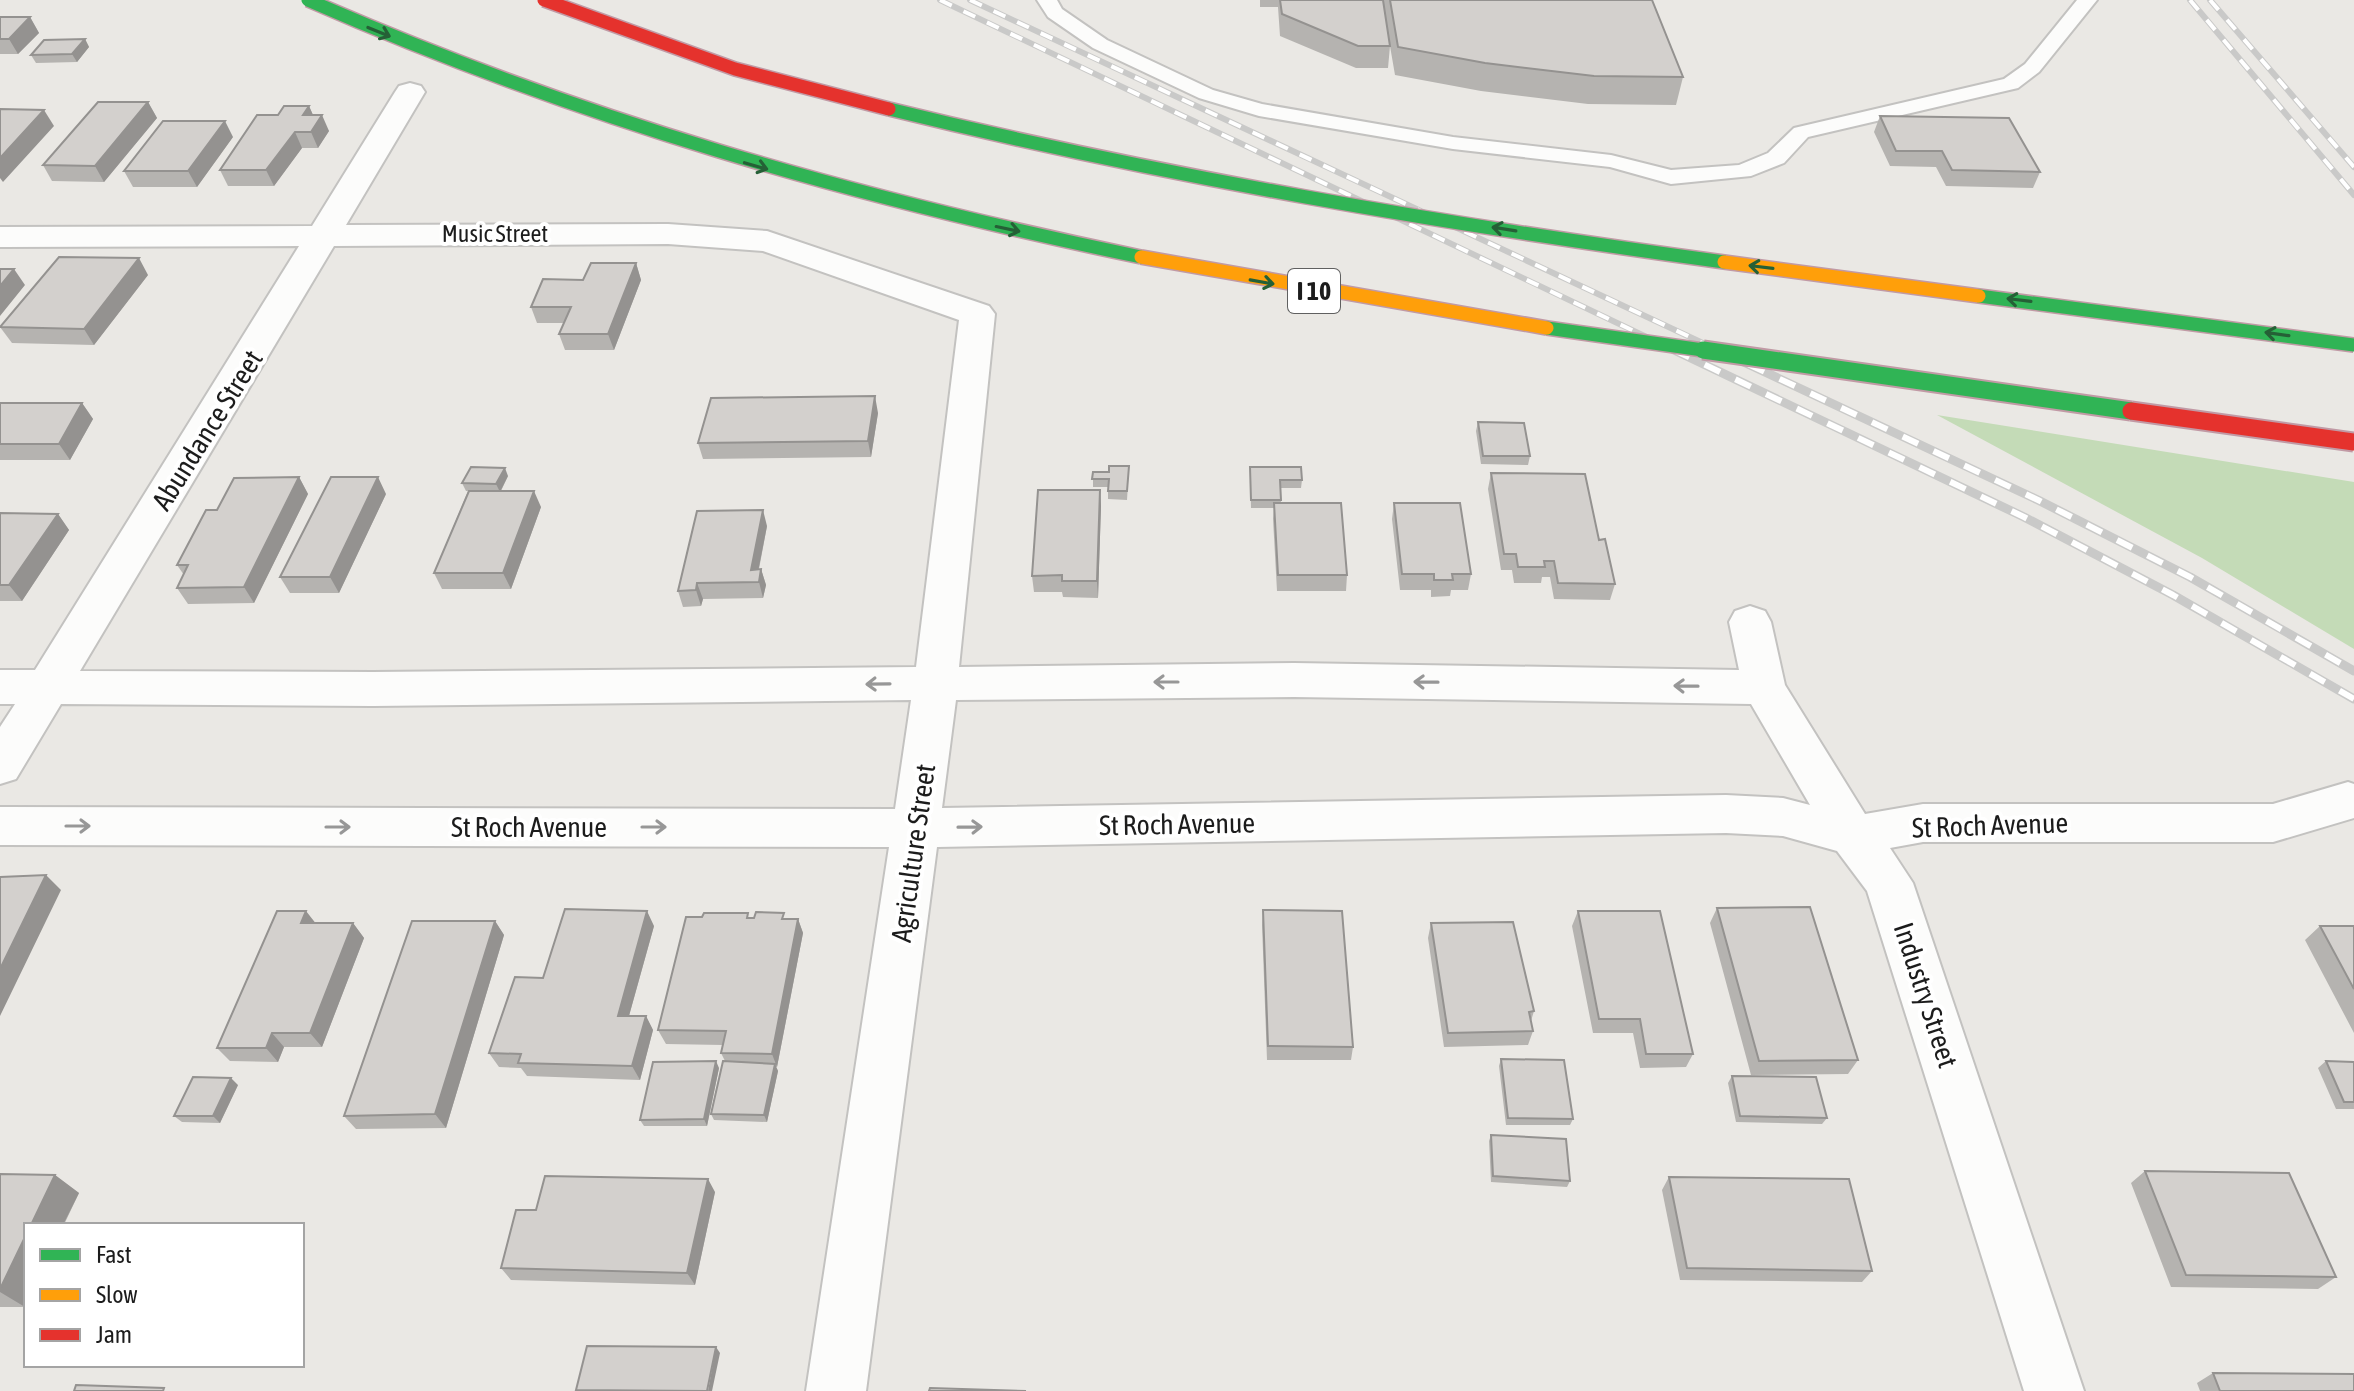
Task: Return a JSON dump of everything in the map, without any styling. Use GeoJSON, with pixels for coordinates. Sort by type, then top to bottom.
{"type":"FeatureCollection","features":[{"type":"Feature","properties":{"kind":"highway","name":"I 10"},"geometry":{"type":"LineString","coordinates":[[308,0],[359,25],[552,102],[685,146],[843,190],[1193,269],[1579,333],[2354,442]]}},
{"type":"Feature","properties":{"kind":"highway"},"geometry":{"type":"LineString","coordinates":[[544,0],[735,69],[1004,139],[1238,187],[1662,254],[2354,345]]}},
{"type":"Feature","properties":{"kind":"street","name":"Abundance Street"},"geometry":{"type":"LineString","coordinates":[[0,766],[326,235],[410,92]]}},
{"type":"Feature","properties":{"kind":"street","name":"Music Street"},"geometry":{"type":"LineString","coordinates":[[0,237],[668,234],[767,241],[977,314]]}},
{"type":"Feature","properties":{"kind":"street","name":"Agriculture Street"},"geometry":{"type":"LineString","coordinates":[[836,1391],[936,683],[977,314]]}},
{"type":"Feature","properties":{"kind":"street","name":"Industry Street"},"geometry":{"type":"LineString","coordinates":[[1750,622],[1764,687],[1853,836],[1889,883],[2054,1391]]}},
{"type":"Feature","properties":{"kind":"street"},"geometry":{"type":"LineString","coordinates":[[0,687],[373,689],[1294,680],[1764,687]]}},
{"type":"Feature","properties":{"kind":"street","name":"St Roch Avenue"},"geometry":{"type":"LineString","coordinates":[[0,826],[917,828],[1726,814],[1783,817],[1853,836],[1923,823],[2273,823],[2348,801]]}},
{"type":"Feature","properties":{"kind":"lane"},"geometry":{"type":"LineString","coordinates":[[1047,0],[1055,13],[1100,44],[1206,94],[1259,110],[1453,143],[1611,161],[1671,177],[1743,171],[1776,158],[1801,132],[2011,84],[2032,68],[2087,0]]}},
{"type":"Feature","properties":{"kind":"green space"},"geometry":{"type":"Polygon","coordinates":[[[1937,415],[2354,482],[2354,649],[2202,558],[1937,415]]]}},
{"type":"Feature","properties":{"kind":"building"},"geometry":{"type":"Polygon","coordinates":[[[1280,0],[1383,0],[1390,46],[1358,46],[1282,14],[1280,0]]]}},
{"type":"Feature","properties":{"kind":"building"},"geometry":{"type":"Polygon","coordinates":[[[1390,0],[1652,0],[1683,77],[1594,76],[1485,63],[1398,47],[1390,0]]]}},
{"type":"Feature","properties":{"kind":"building"},"geometry":{"type":"Polygon","coordinates":[[[0,17],[30,17],[9,39],[0,39],[0,17]]]}},
{"type":"Feature","properties":{"kind":"building"},"geometry":{"type":"Polygon","coordinates":[[[85,39],[72,54],[31,55],[44,40],[85,39]]]}},
{"type":"Feature","properties":{"kind":"building"},"geometry":{"type":"Polygon","coordinates":[[[98,102],[148,102],[95,166],[43,165],[98,102]]]}},
{"type":"Feature","properties":{"kind":"building"},"geometry":{"type":"Polygon","coordinates":[[[284,106],[309,106],[303,115],[322,115],[311,132],[295,132],[266,170],[220,170],[257,115],[278,115],[284,106]]]}},
{"type":"Feature","properties":{"kind":"building"},"geometry":{"type":"Polygon","coordinates":[[[0,109],[44,110],[0,158],[0,109]]]}},
{"type":"Feature","properties":{"kind":"building"},"geometry":{"type":"Polygon","coordinates":[[[1880,116],[2009,118],[2040,172],[1952,170],[1942,151],[1896,151],[1880,116]]]}},
{"type":"Feature","properties":{"kind":"building"},"geometry":{"type":"Polygon","coordinates":[[[163,121],[225,121],[188,171],[124,171],[163,121]]]}},
{"type":"Feature","properties":{"kind":"building"},"geometry":{"type":"Polygon","coordinates":[[[59,257],[139,258],[84,329],[0,327],[59,257]]]}},
{"type":"Feature","properties":{"kind":"building"},"geometry":{"type":"Polygon","coordinates":[[[591,263],[636,263],[608,334],[559,334],[571,307],[531,307],[543,279],[583,280],[591,263]]]}},
{"type":"Feature","properties":{"kind":"building"},"geometry":{"type":"Polygon","coordinates":[[[0,269],[14,269],[0,286],[0,269]]]}},
{"type":"Feature","properties":{"kind":"building"},"geometry":{"type":"Polygon","coordinates":[[[875,396],[868,441],[698,443],[711,398],[875,396]]]}},
{"type":"Feature","properties":{"kind":"building"},"geometry":{"type":"Polygon","coordinates":[[[0,403],[82,403],[59,444],[0,444],[0,403]]]}},
{"type":"Feature","properties":{"kind":"building"},"geometry":{"type":"Polygon","coordinates":[[[1478,422],[1524,423],[1530,456],[1483,456],[1478,422]]]}},
{"type":"Feature","properties":{"kind":"building"},"geometry":{"type":"Polygon","coordinates":[[[1109,466],[1129,466],[1127,491],[1108,491],[1109,479],[1092,479],[1093,472],[1109,472],[1109,466]]]}},
{"type":"Feature","properties":{"kind":"building"},"geometry":{"type":"Polygon","coordinates":[[[471,467],[505,468],[496,484],[462,483],[471,467]]]}},
{"type":"Feature","properties":{"kind":"building"},"geometry":{"type":"Polygon","coordinates":[[[1250,467],[1301,467],[1302,480],[1280,480],[1281,500],[1251,500],[1250,467]]]}},
{"type":"Feature","properties":{"kind":"building"},"geometry":{"type":"Polygon","coordinates":[[[1491,473],[1585,474],[1599,540],[1605,539],[1615,584],[1558,583],[1554,561],[1544,561],[1545,567],[1518,567],[1516,554],[1504,554],[1491,473]]]}},
{"type":"Feature","properties":{"kind":"building"},"geometry":{"type":"Polygon","coordinates":[[[299,477],[244,587],[177,588],[188,565],[177,565],[206,510],[217,510],[234,478],[299,477]]]}},
{"type":"Feature","properties":{"kind":"building"},"geometry":{"type":"Polygon","coordinates":[[[331,477],[378,477],[330,577],[280,577],[331,477]]]}},
{"type":"Feature","properties":{"kind":"building"},"geometry":{"type":"Polygon","coordinates":[[[1038,490],[1100,490],[1097,581],[1062,581],[1062,575],[1032,576],[1038,490]]]}},
{"type":"Feature","properties":{"kind":"building"},"geometry":{"type":"Polygon","coordinates":[[[469,491],[534,491],[503,573],[434,573],[469,491]]]}},
{"type":"Feature","properties":{"kind":"building"},"geometry":{"type":"Polygon","coordinates":[[[1274,503],[1341,503],[1347,575],[1278,575],[1274,503]]]}},
{"type":"Feature","properties":{"kind":"building"},"geometry":{"type":"Polygon","coordinates":[[[1394,503],[1460,503],[1471,574],[1452,574],[1453,580],[1434,580],[1434,574],[1402,574],[1394,503]]]}},
{"type":"Feature","properties":{"kind":"building"},"geometry":{"type":"Polygon","coordinates":[[[763,510],[751,570],[761,569],[759,582],[697,583],[696,590],[678,591],[697,511],[763,510]]]}},
{"type":"Feature","properties":{"kind":"building"},"geometry":{"type":"Polygon","coordinates":[[[0,513],[58,514],[9,585],[0,585],[0,513]]]}},
{"type":"Feature","properties":{"kind":"building"},"geometry":{"type":"Polygon","coordinates":[[[46,875],[0,969],[0,877],[46,875]]]}},
{"type":"Feature","properties":{"kind":"building"},"geometry":{"type":"Polygon","coordinates":[[[1810,907],[1858,1060],[1759,1061],[1717,908],[1810,907]]]}},
{"type":"Feature","properties":{"kind":"building"},"geometry":{"type":"Polygon","coordinates":[[[565,909],[647,911],[618,1016],[646,1016],[632,1066],[518,1063],[521,1054],[489,1053],[515,977],[543,978],[565,909]]]}},
{"type":"Feature","properties":{"kind":"building"},"geometry":{"type":"Polygon","coordinates":[[[1263,910],[1342,911],[1353,1047],[1268,1046],[1263,910]]]}},
{"type":"Feature","properties":{"kind":"building"},"geometry":{"type":"Polygon","coordinates":[[[277,911],[306,911],[301,923],[353,923],[310,1033],[272,1033],[266,1048],[217,1048],[277,911]]]}},
{"type":"Feature","properties":{"kind":"building"},"geometry":{"type":"Polygon","coordinates":[[[1578,911],[1660,911],[1693,1054],[1646,1054],[1640,1019],[1599,1019],[1578,911]]]}},
{"type":"Feature","properties":{"kind":"building"},"geometry":{"type":"Polygon","coordinates":[[[756,912],[784,913],[782,919],[798,919],[772,1054],[721,1053],[726,1031],[658,1030],[686,917],[702,917],[704,913],[748,913],[747,918],[754,918],[756,912]]]}},
{"type":"Feature","properties":{"kind":"building"},"geometry":{"type":"Polygon","coordinates":[[[412,921],[495,921],[435,1114],[344,1116],[412,921]]]}},
{"type":"Feature","properties":{"kind":"building"},"geometry":{"type":"Polygon","coordinates":[[[1513,922],[1534,1011],[1529,1012],[1533,1031],[1448,1033],[1431,923],[1513,922]]]}},
{"type":"Feature","properties":{"kind":"building"},"geometry":{"type":"Polygon","coordinates":[[[2320,926],[2354,926],[2354,989],[2320,926]]]}},
{"type":"Feature","properties":{"kind":"building"},"geometry":{"type":"Polygon","coordinates":[[[1501,1059],[1564,1060],[1573,1119],[1508,1118],[1501,1059]]]}},
{"type":"Feature","properties":{"kind":"building"},"geometry":{"type":"Polygon","coordinates":[[[716,1061],[704,1119],[640,1120],[653,1062],[716,1061]]]}},
{"type":"Feature","properties":{"kind":"building"},"geometry":{"type":"Polygon","coordinates":[[[723,1061],[775,1064],[764,1115],[711,1114],[723,1061]]]}},
{"type":"Feature","properties":{"kind":"building"},"geometry":{"type":"Polygon","coordinates":[[[2326,1061],[2354,1062],[2354,1102],[2344,1102],[2326,1061]]]}},
{"type":"Feature","properties":{"kind":"building"},"geometry":{"type":"Polygon","coordinates":[[[1732,1076],[1816,1077],[1827,1118],[1740,1116],[1732,1076]]]}},
{"type":"Feature","properties":{"kind":"building"},"geometry":{"type":"Polygon","coordinates":[[[193,1077],[231,1078],[213,1116],[174,1116],[193,1077]]]}},
{"type":"Feature","properties":{"kind":"building"},"geometry":{"type":"Polygon","coordinates":[[[1491,1135],[1566,1139],[1570,1181],[1493,1176],[1491,1135]]]}},
{"type":"Feature","properties":{"kind":"building"},"geometry":{"type":"Polygon","coordinates":[[[2145,1171],[2289,1173],[2336,1277],[2186,1275],[2145,1171]]]}},
{"type":"Feature","properties":{"kind":"building"},"geometry":{"type":"Polygon","coordinates":[[[0,1174],[55,1175],[32,1223],[24,1223],[24,1239],[0,1289],[0,1174]]]}},
{"type":"Feature","properties":{"kind":"building"},"geometry":{"type":"Polygon","coordinates":[[[545,1176],[708,1179],[687,1273],[501,1268],[516,1210],[536,1210],[545,1176]]]}},
{"type":"Feature","properties":{"kind":"building"},"geometry":{"type":"Polygon","coordinates":[[[1669,1177],[1849,1179],[1872,1271],[1687,1268],[1669,1177]]]}},
{"type":"Feature","properties":{"kind":"building"},"geometry":{"type":"Polygon","coordinates":[[[587,1346],[716,1347],[707,1391],[576,1390],[587,1346]]]}},
{"type":"Feature","properties":{"kind":"building"},"geometry":{"type":"Polygon","coordinates":[[[2213,1373],[2354,1374],[2354,1391],[2220,1391],[2213,1373]]]}},
{"type":"Feature","properties":{"kind":"building"},"geometry":{"type":"Polygon","coordinates":[[[76,1385],[164,1388],[163,1391],[74,1391],[76,1385]]]}},
{"type":"Feature","properties":{"kind":"building"},"geometry":{"type":"Polygon","coordinates":[[[930,1388],[1026,1391],[929,1391],[930,1388]]]}},
{"type":"Feature","properties":{"kind":"railway"},"geometry":{"type":"LineString","coordinates":[[940,0],[1678,352]]}},
{"type":"Feature","properties":{"kind":"railway"},"geometry":{"type":"LineString","coordinates":[[970,0],[1722,352]]}},
{"type":"Feature","properties":{"kind":"railway"},"geometry":{"type":"LineString","coordinates":[[2190,0],[2354,195]]}},
{"type":"Feature","properties":{"kind":"railway"},"geometry":{"type":"LineString","coordinates":[[2210,0],[2354,167]]}},
{"type":"Feature","properties":{"kind":"railway"},"geometry":{"type":"LineString","coordinates":[[1674,350],[2024,517],[2173,595],[2354,699]]}},
{"type":"Feature","properties":{"kind":"railway"},"geometry":{"type":"LineString","coordinates":[[1718,350],[2038,500],[2190,577],[2354,671]]}},
{"type":"Feature","properties":{"kind":"traffic: fast"},"geometry":{"type":"LineString","coordinates":[[308,0],[510,84],[717,153],[928,210],[1141,257]]}},
{"type":"Feature","properties":{"kind":"traffic: fast"},"geometry":{"type":"LineString","coordinates":[[889,109],[1200,179],[1409,216],[1724,262]]}},
{"type":"Feature","properties":{"kind":"traffic: fast"},"geometry":{"type":"LineString","coordinates":[[1979,296],[2354,345]]}},
{"type":"Feature","properties":{"kind":"traffic: fast"},"geometry":{"type":"LineString","coordinates":[[1547,328],[2131,411]]}},
{"type":"Feature","properties":{"kind":"traffic: slow"},"geometry":{"type":"LineString","coordinates":[[1141,257],[1547,328]]}},
{"type":"Feature","properties":{"kind":"traffic: slow"},"geometry":{"type":"LineString","coordinates":[[1724,262],[1979,296]]}},
{"type":"Feature","properties":{"kind":"traffic: jam"},"geometry":{"type":"LineString","coordinates":[[544,0],[735,69],[889,109]]}},
{"type":"Feature","properties":{"kind":"traffic: jam"},"geometry":{"type":"LineString","coordinates":[[2131,411],[2354,442]]}}]}
